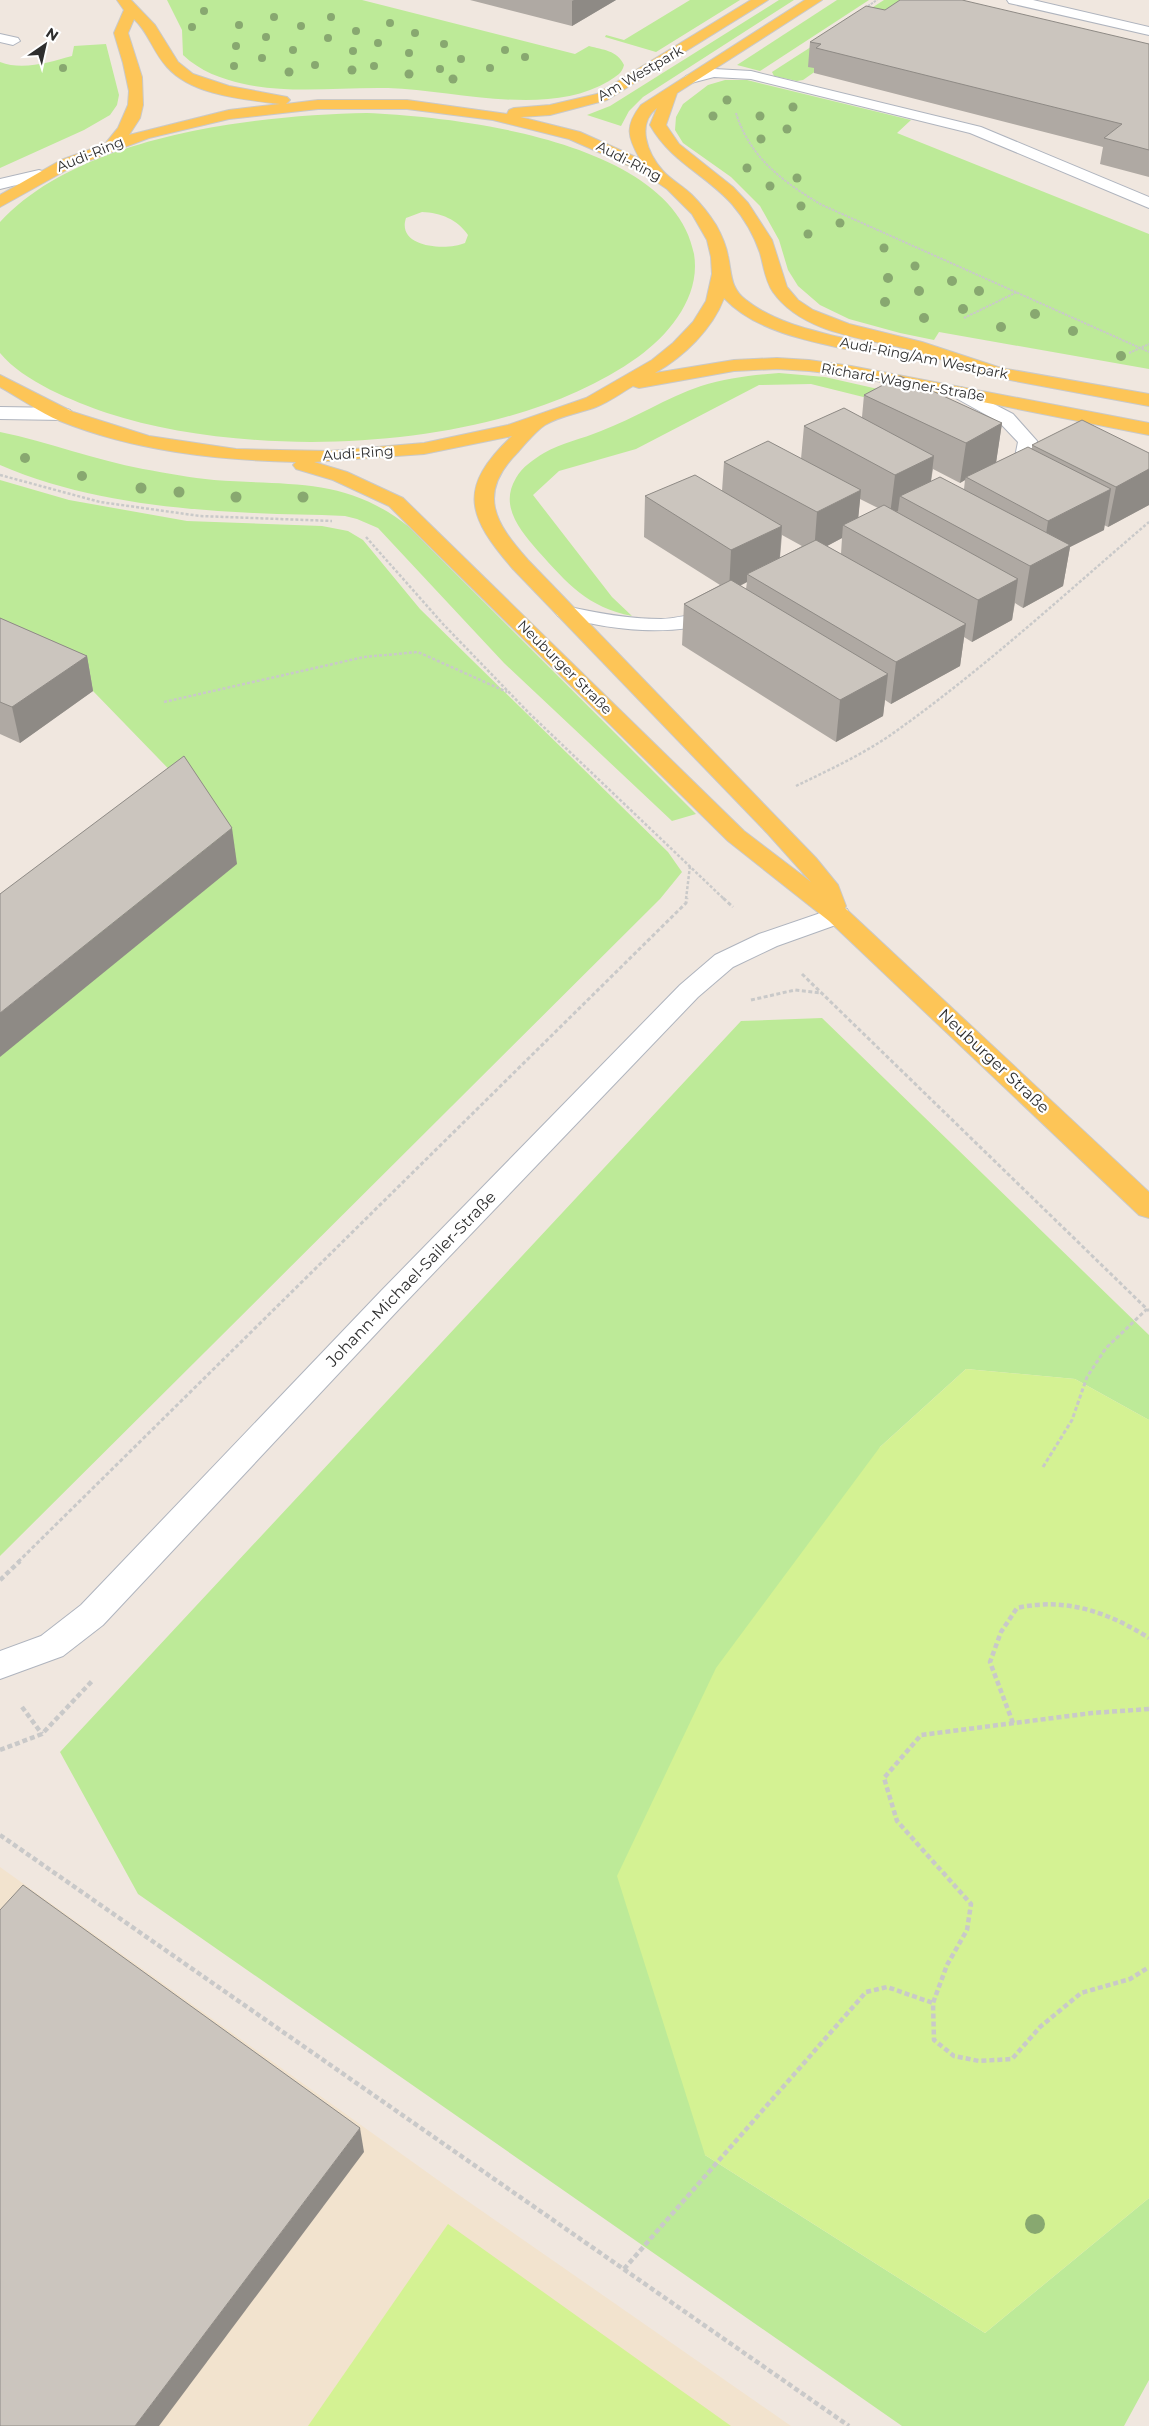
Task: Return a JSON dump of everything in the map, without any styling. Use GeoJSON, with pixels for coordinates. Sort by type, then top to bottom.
{"type":"FeatureCollection","features":[{"type":"Feature","properties":{"kind":"main road","name":"Am Westpark"},"geometry":{"type":"LineString","coordinates":[[477,113],[542,111],[602,96],[761,0]]}},
{"type":"Feature","properties":{"kind":"main road","name":"Am Westpark"},"geometry":{"type":"LineString","coordinates":[[656,173],[636,135],[637,120],[649,105],[816,0]]}},
{"type":"Feature","properties":{"kind":"main road"},"geometry":{"type":"LineString","coordinates":[[127,6],[150,28],[163,51],[175,66],[196,80],[252,95],[324,105]]}},
{"type":"Feature","properties":{"kind":"main road"},"geometry":{"type":"LineString","coordinates":[[112,143],[128,127],[137,104],[135,78],[121,33],[127,6]]}},
{"type":"Feature","properties":{"kind":"main road"},"geometry":{"type":"LineString","coordinates":[[670,93],[658,125],[663,138],[677,153],[717,181],[749,213],[762,233],[774,278],[781,292],[790,302],[807,313],[845,328],[915,346],[996,372]]}},
{"type":"Feature","properties":{"kind":"main road","name":"Audi-Ring"},"geometry":{"type":"LineString","coordinates":[[0,202],[39,176],[112,143],[200,120],[262,110],[324,105],[419,107],[477,113],[573,135],[614,151],[656,173],[674,186],[688,200],[708,228],[716,243],[721,275],[711,308],[686,340],[670,356],[626,385],[599,399],[538,422],[502,432],[430,447],[350,455],[270,455],[193,449],[115,432],[63,414],[36,402],[0,380]]}},
{"type":"Feature","properties":{"kind":"main road","name":"Audi-Ring/Am Westpark"},"geometry":{"type":"LineString","coordinates":[[721,275],[728,292],[739,303],[788,328],[840,342],[1149,400]]}},
{"type":"Feature","properties":{"kind":"main road","name":"Richard-Wagner-Straße"},"geometry":{"type":"LineString","coordinates":[[626,385],[704,370],[766,364],[851,370],[1149,429]]}},
{"type":"Feature","properties":{"kind":"main road","name":"Neuburger Straße"},"geometry":{"type":"LineString","coordinates":[[538,422],[501,459],[491,473],[484,496],[484,508],[488,521],[501,540],[565,612],[751,804],[767,818],[826,885],[838,915]]}},
{"type":"Feature","properties":{"kind":"main road","name":"Neuburger Straße"},"geometry":{"type":"LineString","coordinates":[[270,455],[340,476],[396,502],[736,836],[838,915],[1149,1208]]}},
{"type":"Feature","properties":{"kind":"street"},"geometry":{"type":"LineString","coordinates":[[1014,0],[1149,31]]}},
{"type":"Feature","properties":{"kind":"street"},"geometry":{"type":"LineString","coordinates":[[691,79],[714,73],[759,77],[975,130],[1149,203]]}},
{"type":"Feature","properties":{"kind":"street"},"geometry":{"type":"LineString","coordinates":[[0,184],[39,176]]}},
{"type":"Feature","properties":{"kind":"street"},"geometry":{"type":"LineString","coordinates":[[962,393],[1006,418],[1019,429],[1028,441],[1028,450],[1022,464],[988,483]]}},
{"type":"Feature","properties":{"kind":"street"},"geometry":{"type":"LineString","coordinates":[[0,413],[63,414]]}},
{"type":"Feature","properties":{"kind":"street"},"geometry":{"type":"LineString","coordinates":[[565,612],[643,625],[708,620],[740,607]]}},
{"type":"Feature","properties":{"kind":"street","name":"Johann-Michael-Sailer-Straße"},"geometry":{"type":"LineString","coordinates":[[0,1665],[52,1646],[92,1615],[391,1299],[688,991],[724,961],[768,940],[838,915]]}},
{"type":"Feature","properties":{"kind":"path"},"geometry":{"type":"LineString","coordinates":[[861,10],[877,0]]}},
{"type":"Feature","properties":{"kind":"path"},"geometry":{"type":"LineString","coordinates":[[759,77],[746,88],[739,101],[736,114],[748,146],[784,181],[822,205],[857,222],[1018,292],[1149,352]]}},
{"type":"Feature","properties":{"kind":"path"},"geometry":{"type":"LineString","coordinates":[[962,319],[1018,292]]}},
{"type":"Feature","properties":{"kind":"path"},"geometry":{"type":"LineString","coordinates":[[1141,348],[1149,344]]}},
{"type":"Feature","properties":{"kind":"path"},"geometry":{"type":"LineString","coordinates":[[0,474],[100,502],[191,515],[335,522]]}},
{"type":"Feature","properties":{"kind":"path"},"geometry":{"type":"LineString","coordinates":[[751,804],[779,794],[829,770],[898,730],[981,665],[1149,522]]}},
{"type":"Feature","properties":{"kind":"path"},"geometry":{"type":"LineString","coordinates":[[364,535],[443,624],[510,693],[768,940],[1148,1310],[1106,1348],[1087,1377],[1072,1420],[1043,1467]]}},
{"type":"Feature","properties":{"kind":"path"},"geometry":{"type":"LineString","coordinates":[[164,702],[364,657],[418,652],[510,693]]}},
{"type":"Feature","properties":{"kind":"path"},"geometry":{"type":"LineString","coordinates":[[655,832],[715,816]]}},
{"type":"Feature","properties":{"kind":"path"},"geometry":{"type":"LineString","coordinates":[[0,1580],[686,903],[690,866]]}},
{"type":"Feature","properties":{"kind":"path"},"geometry":{"type":"LineString","coordinates":[[1013,1723],[990,1662],[1001,1632],[1017,1608],[1044,1603],[1089,1609],[1134,1628],[1149,1638]]}},
{"type":"Feature","properties":{"kind":"path"},"geometry":{"type":"LineString","coordinates":[[1149,1709],[1092,1713],[922,1734],[884,1778],[897,1821],[971,1904],[967,1930],[947,1965],[933,2003],[934,2040],[954,2056],[979,2061],[1012,2059],[1040,2028],[1081,1993],[1130,1980],[1149,1967]]}},
{"type":"Feature","properties":{"kind":"path"},"geometry":{"type":"LineString","coordinates":[[0,1835],[850,2426]]}},
{"type":"Feature","properties":{"kind":"path"},"geometry":{"type":"LineString","coordinates":[[624,2269],[866,1992],[888,1987],[933,2003]]}},
{"type":"Feature","properties":{"kind":"shaded area"},"geometry":{"type":"Polygon","coordinates":[[[0,1867],[456,2193],[791,2426],[0,2426],[0,1867]]]}},
{"type":"Feature","properties":{"kind":"green space"},"geometry":{"type":"Polygon","coordinates":[[[167,0],[362,0],[575,54],[589,46],[614,53],[624,65],[622,71],[609,81],[584,92],[558,98],[530,100],[388,88],[280,89],[262,87],[219,77],[196,66],[183,55],[182,30],[167,0]]]}},
{"type":"Feature","properties":{"kind":"green space"},"geometry":{"type":"Polygon","coordinates":[[[690,0],[740,0],[656,52],[605,37],[606,35],[624,40],[690,0]]]}},
{"type":"Feature","properties":{"kind":"green space"},"geometry":{"type":"Polygon","coordinates":[[[779,0],[794,0],[643,97],[629,111],[621,126],[587,115],[610,106],[779,0]]]}},
{"type":"Feature","properties":{"kind":"green space"},"geometry":{"type":"Polygon","coordinates":[[[837,0],[869,0],[760,71],[737,65],[837,0]]]}},
{"type":"Feature","properties":{"kind":"green space"},"geometry":{"type":"Polygon","coordinates":[[[884,0],[917,0],[803,80],[797,81],[774,76],[772,72],[884,0]]]}},
{"type":"Feature","properties":{"kind":"green space"},"geometry":{"type":"Polygon","coordinates":[[[106,44],[119,95],[117,105],[110,115],[84,130],[0,168],[0,62],[18,66],[36,65],[72,56],[74,46],[106,44]]]}},
{"type":"Feature","properties":{"kind":"green space"},"geometry":{"type":"Polygon","coordinates":[[[725,80],[747,80],[911,120],[897,133],[1149,234],[1149,369],[939,332],[934,340],[849,319],[820,305],[798,286],[788,270],[779,240],[760,206],[731,177],[683,143],[675,130],[676,117],[683,104],[708,85],[725,80]]]}},
{"type":"Feature","properties":{"kind":"green space"},"geometry":{"type":"Polygon","coordinates":[[[367,113],[454,121],[505,130],[557,143],[606,161],[647,185],[678,216],[694,254],[695,270],[693,285],[681,313],[650,348],[583,389],[521,413],[452,429],[380,439],[307,442],[235,438],[168,429],[107,413],[79,403],[35,382],[0,353],[0,222],[34,192],[75,169],[122,150],[172,136],[223,125],[323,115],[367,113]],[[422,212],[406,218],[405,228],[408,236],[425,245],[436,247],[447,247],[465,243],[468,235],[464,229],[442,215],[422,212]]]}},
{"type":"Feature","properties":{"kind":"green space"},"geometry":{"type":"Polygon","coordinates":[[[779,373],[825,377],[953,406],[1001,433],[988,428],[811,384],[759,385],[636,449],[559,471],[533,495],[612,597],[632,616],[603,607],[579,592],[549,563],[519,526],[511,508],[511,488],[522,470],[544,453],[557,446],[614,426],[675,396],[701,386],[740,377],[779,373]]]}},
{"type":"Feature","properties":{"kind":"green space"},"geometry":{"type":"Polygon","coordinates":[[[0,432],[125,465],[170,474],[214,480],[292,484],[339,491],[362,499],[386,511],[409,527],[696,814],[672,821],[504,663],[378,528],[345,516],[265,514],[189,509],[92,494],[30,477],[0,465],[0,432]]]}},
{"type":"Feature","properties":{"kind":"green space"},"geometry":{"type":"Polygon","coordinates":[[[0,480],[69,500],[187,521],[322,526],[348,531],[363,540],[420,609],[668,852],[682,872],[660,899],[0,1556],[0,1056],[190,791],[93,691],[0,650],[0,480]]]}},
{"type":"Feature","properties":{"kind":"green space"},"geometry":{"type":"Polygon","coordinates":[[[822,1018],[1149,1335],[1149,1420],[1075,1379],[966,1369],[880,1447],[705,2155],[985,2333],[1149,2198],[1149,2380],[1124,2426],[902,2426],[138,1894],[60,1752],[741,1021],[822,1018]]]}},
{"type":"Feature","properties":{"kind":"green space"},"geometry":{"type":"Polygon","coordinates":[[[966,1369],[1075,1379],[1149,1420],[1149,2198],[985,2333],[705,2155],[617,1876],[716,1668],[880,1447],[966,1369]]]}},
{"type":"Feature","properties":{"kind":"green space"},"geometry":{"type":"Polygon","coordinates":[[[448,2224],[731,2426],[308,2426],[448,2224]]]}},
{"type":"Feature","properties":{"kind":"building"},"geometry":{"type":"Polygon","coordinates":[[[900,0],[962,0],[1149,44],[1149,150],[1104,138],[1122,124],[816,48],[821,44],[810,42],[866,6],[885,10],[900,0]]]}},
{"type":"Feature","properties":{"kind":"building"},"geometry":{"type":"Polygon","coordinates":[[[900,376],[1002,423],[966,443],[864,395],[900,376]]]}},
{"type":"Feature","properties":{"kind":"building"},"geometry":{"type":"Polygon","coordinates":[[[844,408],[934,456],[895,475],[804,426],[844,408]]]}},
{"type":"Feature","properties":{"kind":"building"},"geometry":{"type":"Polygon","coordinates":[[[1082,420],[1149,453],[1149,469],[1116,487],[1032,445],[1082,420]]]}},
{"type":"Feature","properties":{"kind":"building"},"geometry":{"type":"Polygon","coordinates":[[[768,441],[861,490],[817,512],[724,462],[768,441]]]}},
{"type":"Feature","properties":{"kind":"building"},"geometry":{"type":"Polygon","coordinates":[[[1028,447],[1111,489],[1048,521],[966,477],[1028,447]]]}},
{"type":"Feature","properties":{"kind":"building"},"geometry":{"type":"Polygon","coordinates":[[[695,475],[782,526],[731,550],[645,496],[695,475]]]}},
{"type":"Feature","properties":{"kind":"building"},"geometry":{"type":"Polygon","coordinates":[[[940,477],[1070,545],[1030,566],[900,496],[940,477]]]}},
{"type":"Feature","properties":{"kind":"building"},"geometry":{"type":"Polygon","coordinates":[[[884,505],[1018,579],[978,600],[843,525],[884,505]]]}},
{"type":"Feature","properties":{"kind":"building"},"geometry":{"type":"Polygon","coordinates":[[[816,540],[966,624],[896,662],[747,574],[816,540]]]}},
{"type":"Feature","properties":{"kind":"building"},"geometry":{"type":"Polygon","coordinates":[[[731,580],[888,674],[840,700],[684,604],[731,580]]]}},
{"type":"Feature","properties":{"kind":"building"},"geometry":{"type":"Polygon","coordinates":[[[0,618],[87,656],[12,707],[0,702],[0,618]]]}},
{"type":"Feature","properties":{"kind":"building"},"geometry":{"type":"Polygon","coordinates":[[[184,756],[232,828],[0,1013],[0,894],[184,756]]]}},
{"type":"Feature","properties":{"kind":"building"},"geometry":{"type":"Polygon","coordinates":[[[23,1885],[360,2128],[135,2426],[0,2426],[0,1910],[23,1885]]]}}]}
